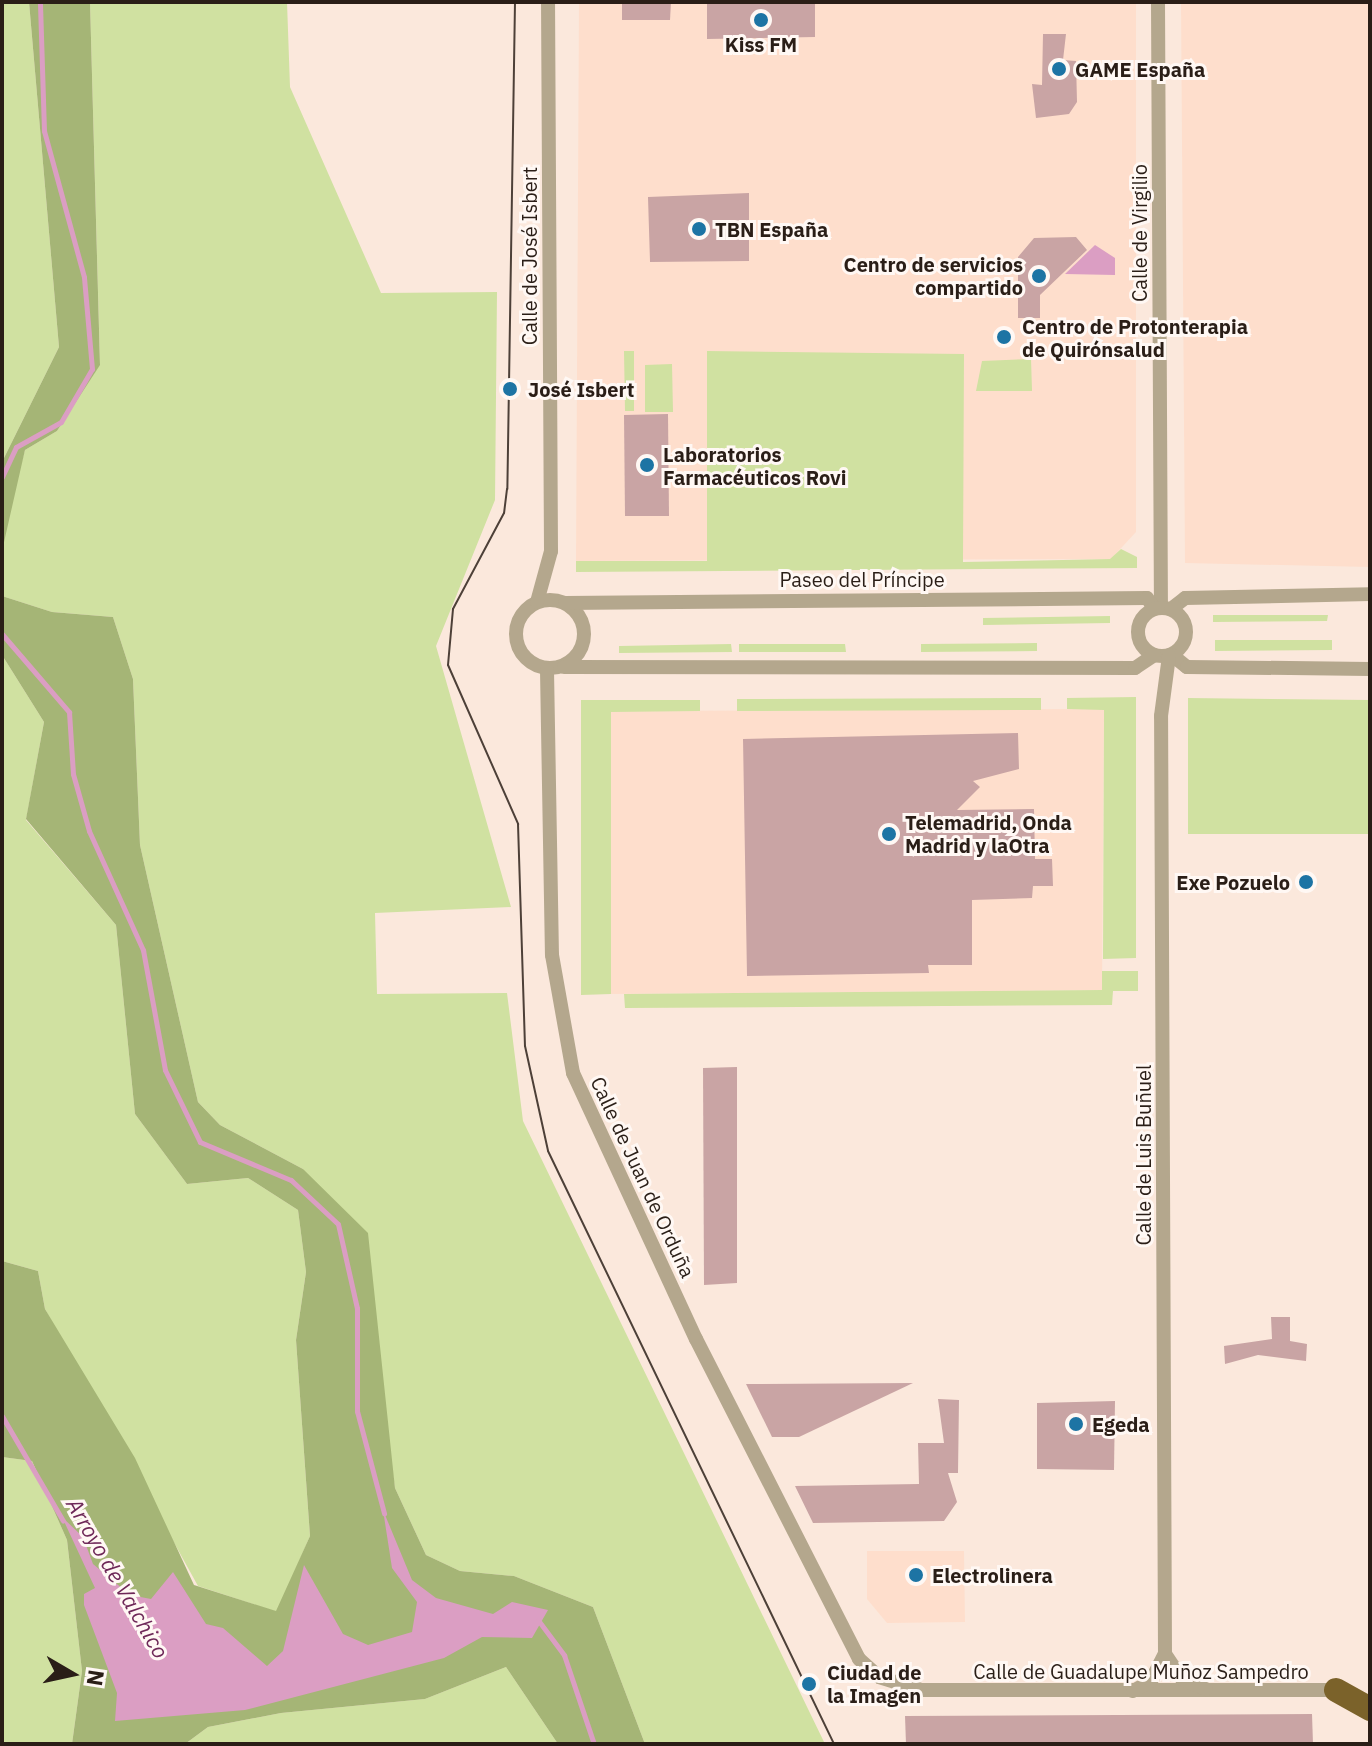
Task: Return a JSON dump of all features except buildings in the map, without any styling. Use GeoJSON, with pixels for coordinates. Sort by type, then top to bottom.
{"type":"FeatureCollection","features":[{"type":"Feature","properties":{"kind":"highway"},"geometry":{"type":"LineString","coordinates":[[1336,1690],[1370,1680]]}},
{"type":"Feature","properties":{"kind":"highway"},"geometry":{"type":"LineString","coordinates":[[1336,1690],[1370,1709]]}},
{"type":"Feature","properties":{"kind":"street","name":"Calle de José Isbert"},"geometry":{"type":"LineString","coordinates":[[537,602],[551,551],[548,2]]}},
{"type":"Feature","properties":{"kind":"street","name":"Calle de Virgilio"},"geometry":{"type":"LineString","coordinates":[[1158,2],[1162,608]]}},
{"type":"Feature","properties":{"kind":"street"},"geometry":{"type":"LineString","coordinates":[[1370,594],[1185,598],[1162,608],[1138,626],[1138,638],[1187,667],[1370,669]]}},
{"type":"Feature","properties":{"kind":"street","name":"Paseo del Príncipe"},"geometry":{"type":"LineString","coordinates":[[565,603],[1147,598],[1162,608]]}},
{"type":"Feature","properties":{"kind":"street"},"geometry":{"type":"LineString","coordinates":[[564,667],[584,643],[584,627],[565,603],[537,602],[515,631],[518,649],[547,670],[564,667],[1135,668],[1165,655]]}},
{"type":"Feature","properties":{"kind":"street","name":"Calle de Luis Buñuel"},"geometry":{"type":"LineString","coordinates":[[1162,608],[1186,637],[1165,655],[1161,716],[1165,1654]]}},
{"type":"Feature","properties":{"kind":"street","name":"Calle de Juan de Orduña"},"geometry":{"type":"LineString","coordinates":[[547,670],[552,955],[573,1073],[696,1339],[859,1659]]}},
{"type":"Feature","properties":{"kind":"street"},"geometry":{"type":"LineString","coordinates":[[1133,1691],[1151,1681],[1165,1654],[1182,1679],[1206,1689]]}},
{"type":"Feature","properties":{"kind":"street","name":"Calle de Guadalupe Muñoz Sampedro"},"geometry":{"type":"LineString","coordinates":[[859,1659],[897,1686],[921,1690],[1336,1690]]}},
{"type":"Feature","properties":{"kind":"shaded area"},"geometry":{"type":"Polygon","coordinates":[[[579,2],[1136,2],[1136,532],[1111,559],[576,561],[579,2]]]}},
{"type":"Feature","properties":{"kind":"shaded area"},"geometry":{"type":"Polygon","coordinates":[[[1181,2],[1370,2],[1370,567],[1185,563],[1181,2]]]}},
{"type":"Feature","properties":{"kind":"shaded area"},"geometry":{"type":"Polygon","coordinates":[[[1095,245],[1115,258],[1115,275],[1065,274],[1095,245]]]}},
{"type":"Feature","properties":{"kind":"shaded area"},"geometry":{"type":"Polygon","coordinates":[[[1104,709],[1102,990],[611,994],[611,711],[1104,709]]]}},
{"type":"Feature","properties":{"kind":"shaded area"},"geometry":{"type":"Polygon","coordinates":[[[383,1510],[412,1580],[436,1598],[493,1614],[512,1602],[548,1610],[532,1638],[482,1637],[444,1658],[245,1710],[115,1721],[117,1693],[84,1605],[84,1594],[95,1588],[62,1517],[83,1537],[93,1564],[130,1595],[151,1599],[173,1572],[206,1624],[223,1628],[267,1666],[283,1651],[304,1565],[343,1634],[368,1645],[412,1632],[417,1602],[392,1568],[383,1510]]]}},
{"type":"Feature","properties":{"kind":"shaded area","name":"Electrolinera"},"geometry":{"type":"Polygon","coordinates":[[[867,1551],[964,1551],[965,1622],[887,1623],[867,1599],[867,1551]]]}},
{"type":"Feature","properties":{"kind":"green space"},"geometry":{"type":"Polygon","coordinates":[[[2,2],[29,2],[59,347],[2,462],[2,2]]]}},
{"type":"Feature","properties":{"kind":"green space"},"geometry":{"type":"Polygon","coordinates":[[[29,2],[90,2],[100,365],[57,431],[25,450],[2,551],[2,462],[59,347],[29,2]]]}},
{"type":"Feature","properties":{"kind":"green space"},"geometry":{"type":"Polygon","coordinates":[[[90,2],[287,2],[290,87],[381,293],[497,292],[495,500],[436,646],[511,907],[375,913],[377,994],[507,993],[523,1121],[825,1744],[645,1744],[593,1607],[514,1576],[460,1571],[426,1555],[395,1488],[379,1384],[303,1169],[220,1125],[198,1102],[140,845],[133,679],[113,617],[52,612],[2,596],[3,529],[25,450],[57,431],[100,364],[90,2]]]}},
{"type":"Feature","properties":{"kind":"green space"},"geometry":{"type":"Polygon","coordinates":[[[624,351],[634,351],[634,411],[625,411],[624,351]]]}},
{"type":"Feature","properties":{"kind":"green space"},"geometry":{"type":"Polygon","coordinates":[[[707,351],[964,354],[963,562],[1110,559],[1121,549],[1137,557],[1137,568],[576,572],[576,561],[707,561],[707,351]]]}},
{"type":"Feature","properties":{"kind":"green space"},"geometry":{"type":"Polygon","coordinates":[[[1031,359],[1032,391],[976,391],[982,361],[1031,359]]]}},
{"type":"Feature","properties":{"kind":"green space"},"geometry":{"type":"Polygon","coordinates":[[[672,364],[673,412],[645,412],[645,365],[672,364]]]}},
{"type":"Feature","properties":{"kind":"green space"},"geometry":{"type":"Polygon","coordinates":[[[2,596],[52,612],[113,617],[133,679],[140,845],[198,1102],[220,1125],[303,1169],[368,1233],[395,1488],[426,1555],[460,1571],[514,1576],[593,1607],[645,1744],[558,1744],[506,1667],[425,1699],[281,1713],[208,1727],[185,1744],[72,1744],[82,1671],[67,1540],[32,1461],[2,1457],[2,1261],[38,1271],[45,1309],[135,1458],[194,1585],[276,1611],[310,1536],[296,1340],[306,1272],[298,1210],[248,1178],[187,1184],[135,1114],[116,925],[26,819],[44,722],[2,655],[2,596]]]}},
{"type":"Feature","properties":{"kind":"green space"},"geometry":{"type":"Polygon","coordinates":[[[1213,615],[1328,615],[1327,621],[1213,622],[1213,615]]]}},
{"type":"Feature","properties":{"kind":"green space"},"geometry":{"type":"Polygon","coordinates":[[[1110,616],[1110,623],[983,625],[983,618],[1110,616]]]}},
{"type":"Feature","properties":{"kind":"green space"},"geometry":{"type":"Polygon","coordinates":[[[1215,640],[1332,640],[1332,650],[1215,651],[1215,640]]]}},
{"type":"Feature","properties":{"kind":"green space"},"geometry":{"type":"Polygon","coordinates":[[[1037,643],[1037,651],[921,652],[921,644],[1037,643]]]}},
{"type":"Feature","properties":{"kind":"green space"},"geometry":{"type":"Polygon","coordinates":[[[731,644],[732,652],[619,653],[619,646],[731,644]]]}},
{"type":"Feature","properties":{"kind":"green space"},"geometry":{"type":"Polygon","coordinates":[[[739,644],[845,644],[846,652],[739,652],[739,644]]]}},
{"type":"Feature","properties":{"kind":"green space"},"geometry":{"type":"Polygon","coordinates":[[[2,655],[44,722],[26,820],[116,925],[135,1114],[187,1184],[248,1178],[298,1210],[306,1272],[296,1340],[310,1536],[277,1612],[198,1586],[45,1309],[38,1271],[2,1261],[2,655]]]}},
{"type":"Feature","properties":{"kind":"green space"},"geometry":{"type":"Polygon","coordinates":[[[1136,697],[1136,958],[1103,959],[1104,710],[1067,709],[1067,698],[1136,697]]]}},
{"type":"Feature","properties":{"kind":"green space"},"geometry":{"type":"Polygon","coordinates":[[[1041,698],[1041,710],[737,711],[737,699],[1041,698]]]}},
{"type":"Feature","properties":{"kind":"green space"},"geometry":{"type":"Polygon","coordinates":[[[1188,698],[1370,700],[1370,834],[1188,834],[1188,698]]]}},
{"type":"Feature","properties":{"kind":"green space"},"geometry":{"type":"Polygon","coordinates":[[[581,700],[700,700],[700,711],[611,712],[611,994],[581,995],[581,700]]]}},
{"type":"Feature","properties":{"kind":"green space"},"geometry":{"type":"Polygon","coordinates":[[[1102,971],[1138,971],[1138,991],[1113,991],[1112,1005],[625,1008],[624,994],[1102,990],[1102,971]]]}},
{"type":"Feature","properties":{"kind":"green space"},"geometry":{"type":"Polygon","coordinates":[[[2,1457],[32,1461],[67,1540],[82,1671],[72,1744],[2,1744],[2,1457]]]}},
{"type":"Feature","properties":{"kind":"green space"},"geometry":{"type":"Polygon","coordinates":[[[506,1667],[558,1744],[185,1744],[208,1727],[281,1713],[425,1699],[506,1667]]]}},
{"type":"Feature","properties":{"kind":"waterway"},"geometry":{"type":"LineString","coordinates":[[2,477],[16,447],[61,422],[92,369],[84,277],[44,131],[40,2]]}},
{"type":"Feature","properties":{"kind":"waterway"},"geometry":{"type":"LineString","coordinates":[[2,634],[69,712],[73,774],[89,831],[143,950],[165,1070],[200,1142],[291,1180],[338,1224],[357,1308],[357,1411],[384,1513]]}},
{"type":"Feature","properties":{"kind":"waterway","name":"Arroyo de Valchico"},"geometry":{"type":"LineString","coordinates":[[2,1416],[63,1521]]}},
{"type":"Feature","properties":{"kind":"waterway"},"geometry":{"type":"LineString","coordinates":[[538,1620],[564,1655],[594,1744]]}},
{"type":"Feature","properties":{"kind":"tram line"},"geometry":{"type":"LineString","coordinates":[[515,2],[507,489],[504,513],[453,609],[448,665],[518,824],[525,1046],[548,1151],[834,1744]]}},
{"type":"Feature","properties":{"kind":"place","name":"Kiss FM"},"geometry":{"type":"Point","coordinates":[761,20]}},
{"type":"Feature","properties":{"kind":"place","name":"GAME España"},"geometry":{"type":"Point","coordinates":[1059,69]}},
{"type":"Feature","properties":{"kind":"place","name":"TBN España"},"geometry":{"type":"Point","coordinates":[699,229]}},
{"type":"Feature","properties":{"kind":"place","name":"Centro de servicios compartido"},"geometry":{"type":"Point","coordinates":[1039,276]}},
{"type":"Feature","properties":{"kind":"place","name":"Centro de Protonterapia de Quirónsalud"},"geometry":{"type":"Point","coordinates":[1004,337]}},
{"type":"Feature","properties":{"kind":"place","name":"José Isbert"},"geometry":{"type":"Point","coordinates":[510,389]}},
{"type":"Feature","properties":{"kind":"place","name":"Laboratorios Farmacéuticos Rovi"},"geometry":{"type":"Point","coordinates":[647,465]}},
{"type":"Feature","properties":{"kind":"place","name":"Telemadrid, Onda Madrid y laOtra"},"geometry":{"type":"Point","coordinates":[889,834]}},
{"type":"Feature","properties":{"kind":"place","name":"Exe Pozuelo"},"geometry":{"type":"Point","coordinates":[1306,882]}},
{"type":"Feature","properties":{"kind":"place","name":"Egeda"},"geometry":{"type":"Point","coordinates":[1076,1424]}},
{"type":"Feature","properties":{"kind":"place","name":"Electrolinera"},"geometry":{"type":"Point","coordinates":[916,1575]}},
{"type":"Feature","properties":{"kind":"place","name":"Ciudad de la Imagen"},"geometry":{"type":"Point","coordinates":[809,1684]}}]}
